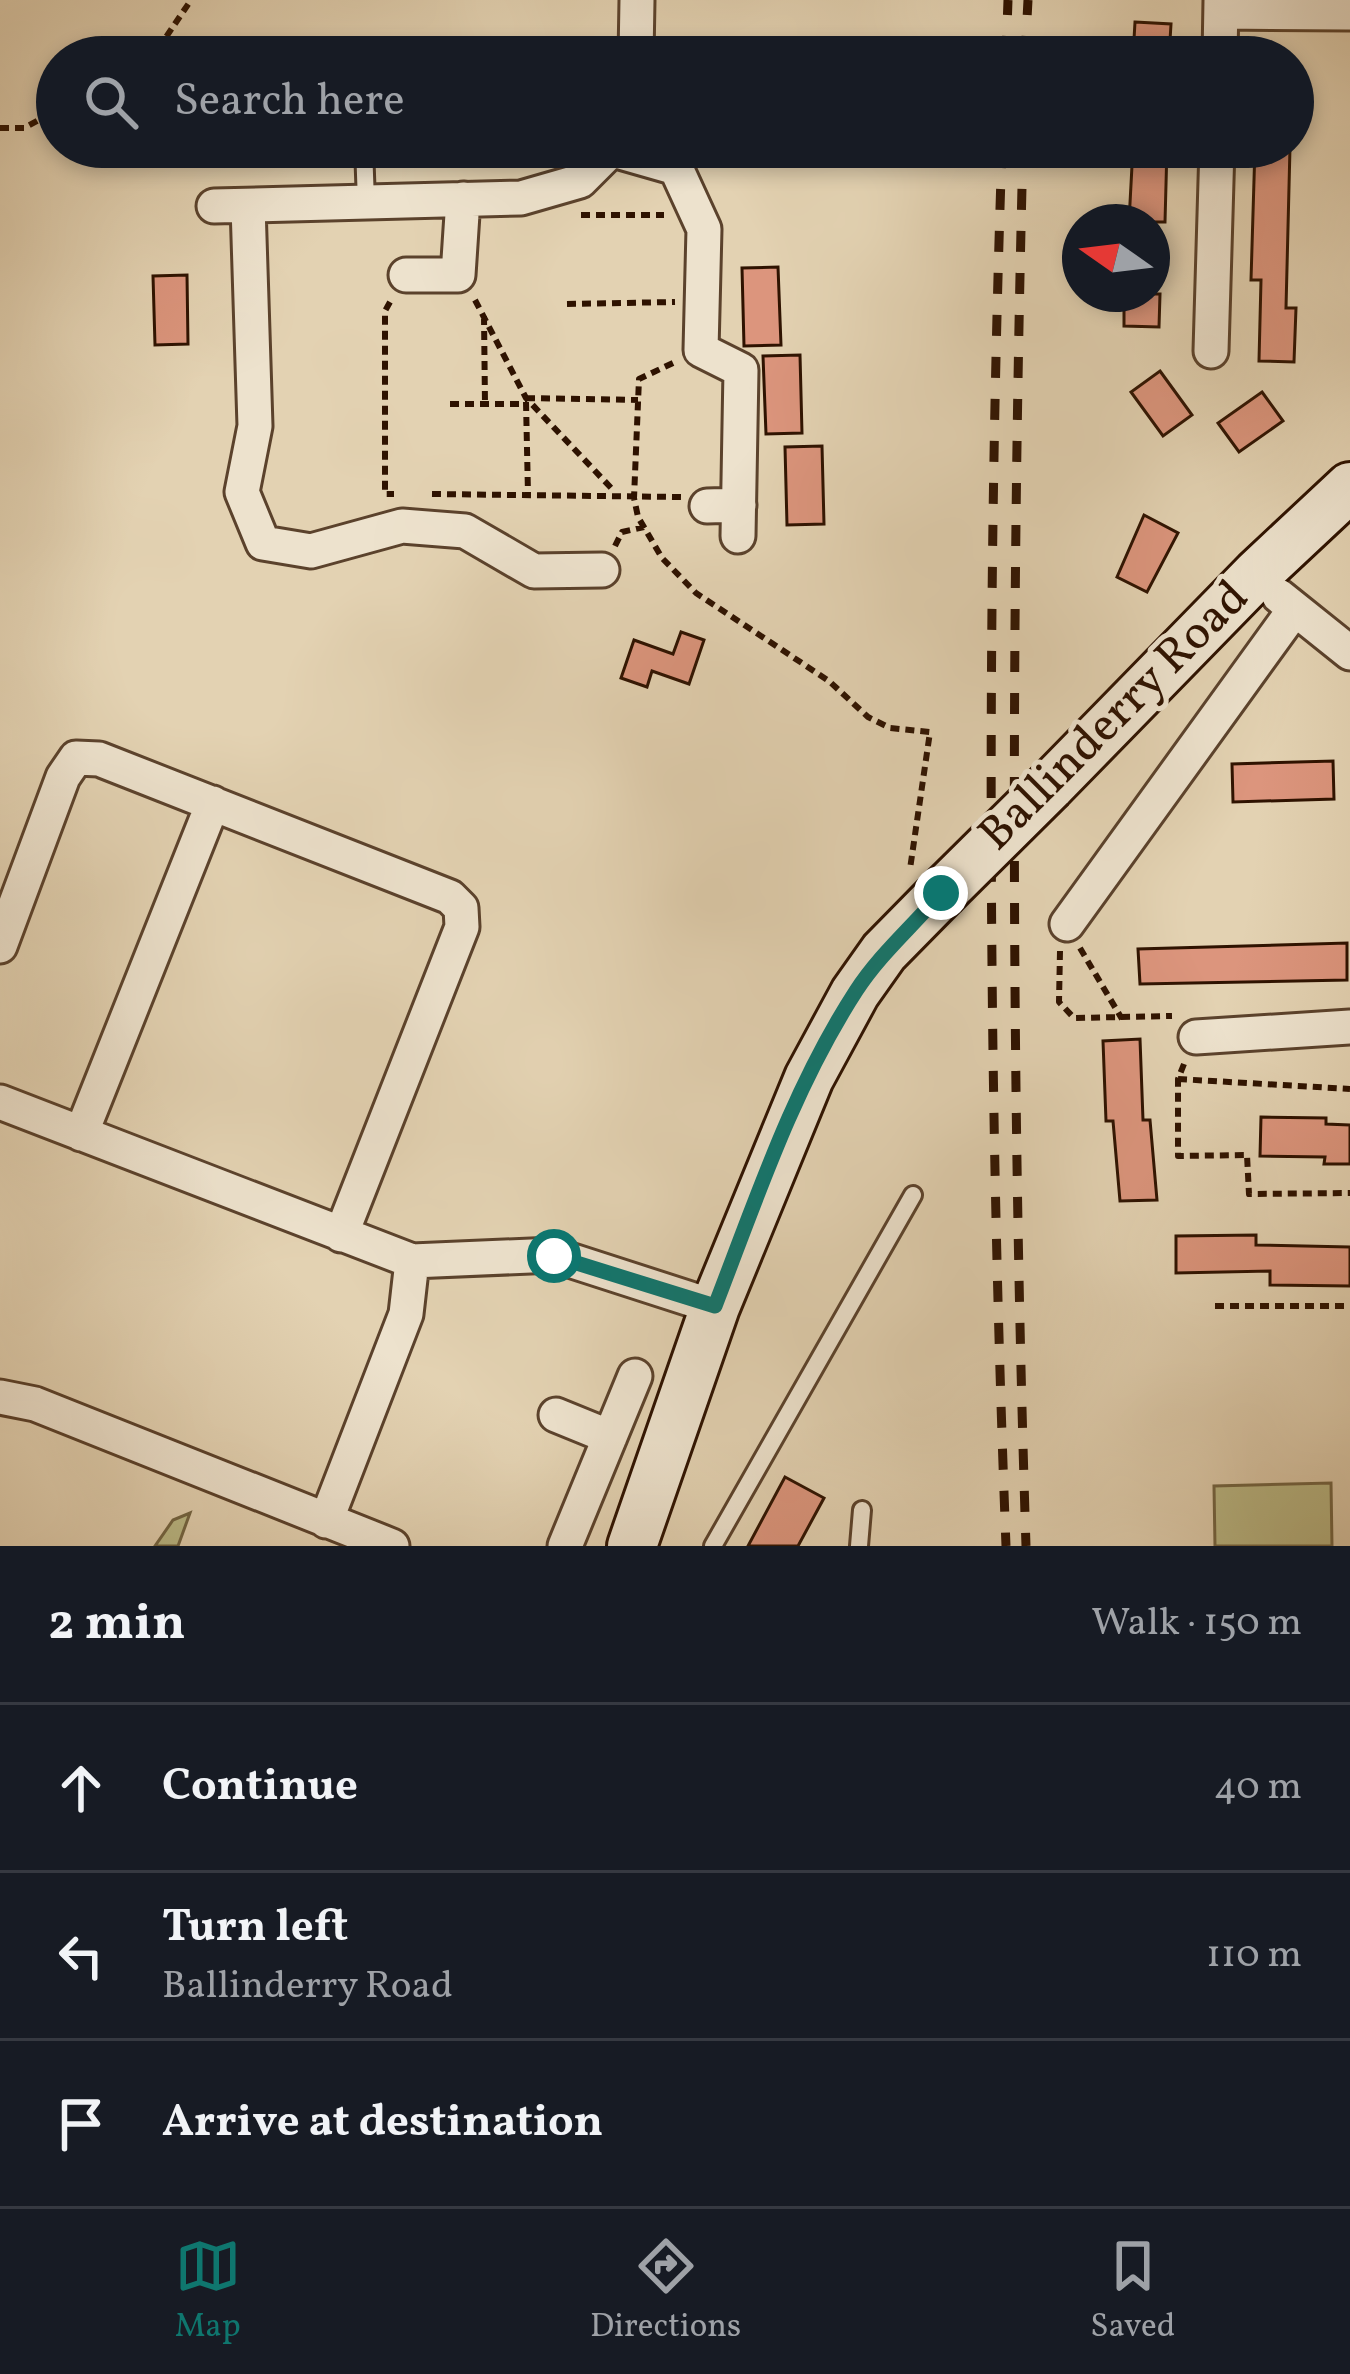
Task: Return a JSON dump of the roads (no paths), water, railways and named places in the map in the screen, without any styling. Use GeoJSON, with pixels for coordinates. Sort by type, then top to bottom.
{"type":"FeatureCollection","features":[{"type":"Feature","properties":{"kind":"main road","name":"Ballinderry Road"},"geometry":{"type":"LineString","coordinates":[[632,1546],[765,1176],[836,1027],[884,952],[1257,574],[1350,487]]}},
{"type":"Feature","properties":{"kind":"street"},"geometry":{"type":"LineString","coordinates":[[637,36],[638,0]]}},
{"type":"Feature","properties":{"kind":"street"},"geometry":{"type":"LineString","coordinates":[[1220,36],[1221,6],[1350,13]]}},
{"type":"Feature","properties":{"kind":"street"},"geometry":{"type":"LineString","coordinates":[[214,206],[521,198],[580,181],[593,168]]}},
{"type":"Feature","properties":{"kind":"street"},"geometry":{"type":"LineString","coordinates":[[676,168],[704,229],[701,350],[741,370],[728,516]]}},
{"type":"Feature","properties":{"kind":"street"},"geometry":{"type":"LineString","coordinates":[[1211,351],[1216,168]]}},
{"type":"Feature","properties":{"kind":"street"},"geometry":{"type":"LineString","coordinates":[[406,275],[458,274],[463,200]]}},
{"type":"Feature","properties":{"kind":"street"},"geometry":{"type":"LineString","coordinates":[[248,206],[255,426],[242,492],[263,543],[311,551],[402,526],[465,531],[534,571],[602,570]]}},
{"type":"Feature","properties":{"kind":"street"},"geometry":{"type":"LineString","coordinates":[[1257,574],[1350,653]]}},
{"type":"Feature","properties":{"kind":"street"},"geometry":{"type":"LineString","coordinates":[[1066,924],[1294,610]]}},
{"type":"Feature","properties":{"kind":"street"},"geometry":{"type":"LineString","coordinates":[[0,946],[63,777],[76,758],[99,759],[450,897],[460,908],[462,927],[341,1234]]}},
{"type":"Feature","properties":{"kind":"street"},"geometry":{"type":"LineString","coordinates":[[81,1134],[213,803]]}},
{"type":"Feature","properties":{"kind":"street"},"geometry":{"type":"LineString","coordinates":[[1196,1036],[1350,1027]]}},
{"type":"Feature","properties":{"kind":"street"},"geometry":{"type":"LineString","coordinates":[[0,1102],[412,1262],[554,1256],[715,1306]]}},
{"type":"Feature","properties":{"kind":"street"},"geometry":{"type":"LineString","coordinates":[[326,1521],[406,1314],[412,1262]]}},
{"type":"Feature","properties":{"kind":"street"},"geometry":{"type":"LineString","coordinates":[[565,1546],[635,1376]]}},
{"type":"Feature","properties":{"kind":"street"},"geometry":{"type":"LineString","coordinates":[[0,1396],[35,1403],[392,1546]]}},
{"type":"Feature","properties":{"kind":"street"},"geometry":{"type":"LineString","coordinates":[[556,1414],[610,1437]]}},
{"type":"Feature","properties":{"kind":"lane"},"geometry":{"type":"LineString","coordinates":[[365,168],[366,202]]}},
{"type":"Feature","properties":{"kind":"lane"},"geometry":{"type":"LineString","coordinates":[[712,1546],[913,1195]]}},
{"type":"Feature","properties":{"kind":"lane"},"geometry":{"type":"LineString","coordinates":[[859,1546],[862,1510]]}},
{"type":"Feature","properties":{"kind":"railway"},"geometry":{"type":"LineString","coordinates":[[1007,36],[1008,0]]}},
{"type":"Feature","properties":{"kind":"railway"},"geometry":{"type":"LineString","coordinates":[[1026,36],[1028,0]]}},
{"type":"Feature","properties":{"kind":"railway"},"geometry":{"type":"LineString","coordinates":[[1001,168],[991,847],[1006,1546]]}},
{"type":"Feature","properties":{"kind":"railway"},"geometry":{"type":"LineString","coordinates":[[1023,168],[1014,846],[1026,1546]]}}]}
